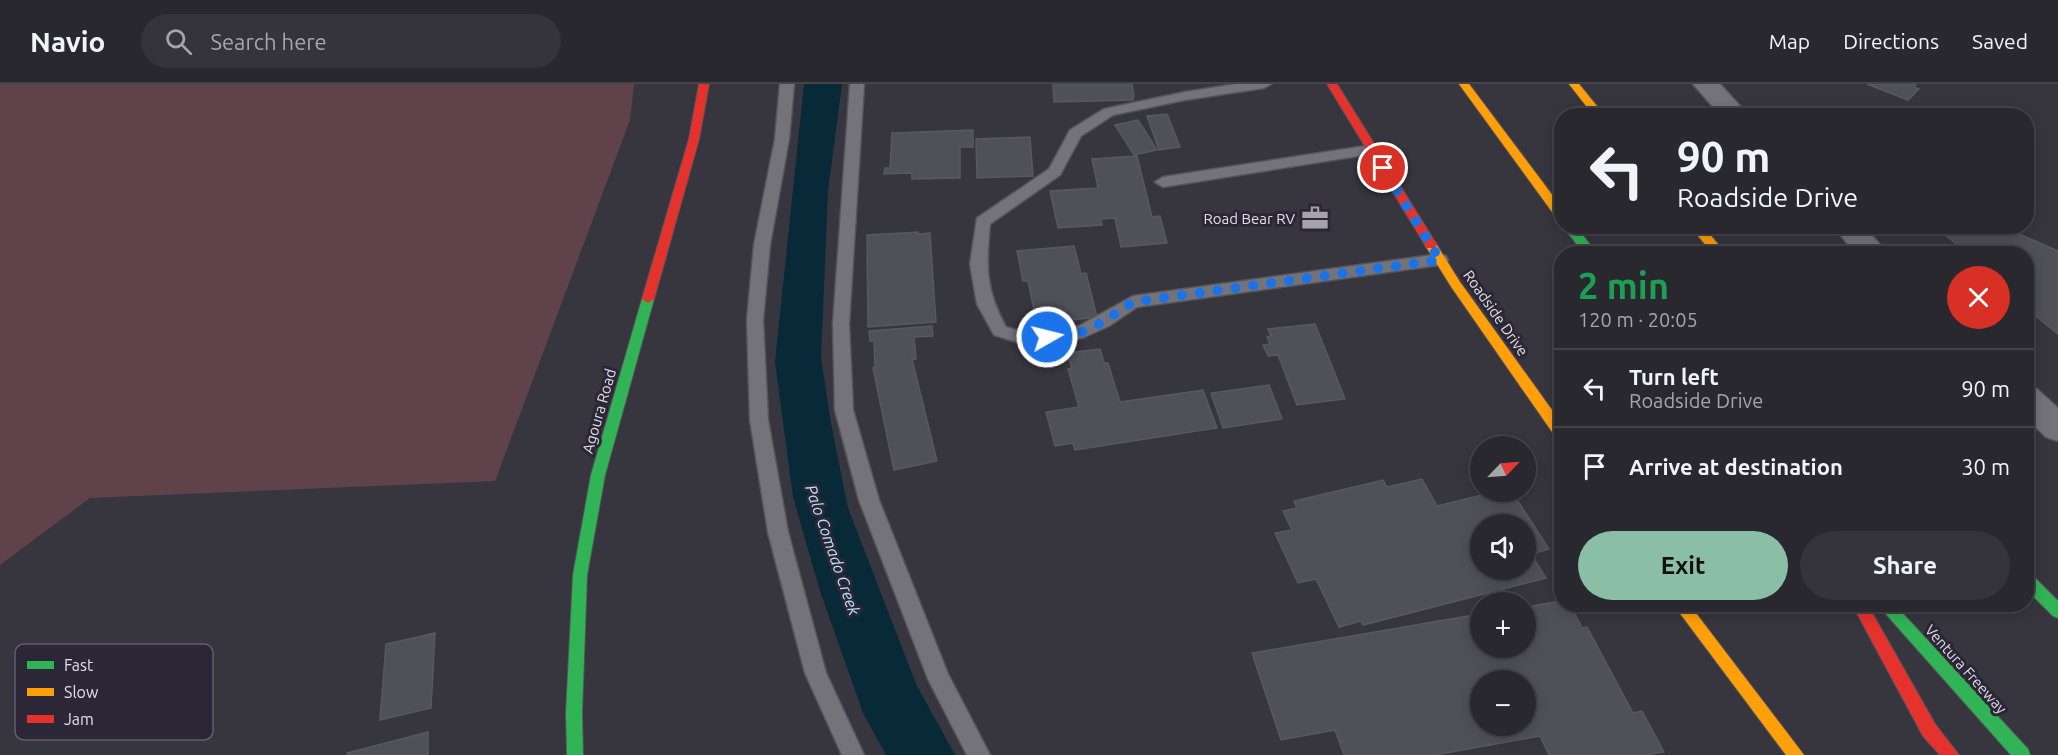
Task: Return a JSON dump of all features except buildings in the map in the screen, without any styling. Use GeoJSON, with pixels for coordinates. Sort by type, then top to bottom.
{"type":"FeatureCollection","features":[{"type":"Feature","properties":{"kind":"main road","name":"Agoura Road"},"geometry":{"type":"LineString","coordinates":[[575,755],[574,713],[580,575],[598,475],[694,139],[704,84]]}},
{"type":"Feature","properties":{"kind":"main road","name":"Roadside Drive"},"geometry":{"type":"LineString","coordinates":[[1332,84],[1440,260],[1554,424]]}},
{"type":"Feature","properties":{"kind":"main road"},"geometry":{"type":"LineString","coordinates":[[1464,84],[1554,206]]}},
{"type":"Feature","properties":{"kind":"main road"},"geometry":{"type":"LineString","coordinates":[[1574,84],[1594,108]]}},
{"type":"Feature","properties":{"kind":"main road"},"geometry":{"type":"LineString","coordinates":[[1575,234],[1585,246]]}},
{"type":"Feature","properties":{"kind":"main road"},"geometry":{"type":"LineString","coordinates":[[1703,234],[1713,246]]}},
{"type":"Feature","properties":{"kind":"main road"},"geometry":{"type":"LineString","coordinates":[[2034,587],[2058,611]]}},
{"type":"Feature","properties":{"kind":"main road"},"geometry":{"type":"LineString","coordinates":[[1686,612],[1797,755]]}},
{"type":"Feature","properties":{"kind":"main road"},"geometry":{"type":"LineString","coordinates":[[1863,612],[1929,730],[1951,755]]}},
{"type":"Feature","properties":{"kind":"main road","name":"Ventura Freeway"},"geometry":{"type":"LineString","coordinates":[[1891,612],[2022,755]]}},
{"type":"Feature","properties":{"kind":"street"},"geometry":{"type":"LineString","coordinates":[[1706,84],[1728,108]]}},
{"type":"Feature","properties":{"kind":"street"},"geometry":{"type":"LineString","coordinates":[[1855,234],[1866,246]]}},
{"type":"Feature","properties":{"kind":"street"},"geometry":{"type":"LineString","coordinates":[[2034,406],[2058,428]]}},
{"type":"Feature","properties":{"kind":"lane"},"geometry":{"type":"LineString","coordinates":[[787,84],[782,139],[762,245],[755,320],[759,420],[778,532],[816,673],[853,755]]}},
{"type":"Feature","properties":{"kind":"lane"},"geometry":{"type":"LineString","coordinates":[[856,84],[841,324],[844,410],[869,500],[934,668],[979,755]]}},
{"type":"Feature","properties":{"kind":"lane"},"geometry":{"type":"LineString","coordinates":[[1264,84],[1185,96],[1109,112],[1075,133],[1055,172],[982,222],[978,264],[985,304],[1000,331],[1030,340],[1082,332],[1103,322],[1133,302],[1440,260]]}},
{"type":"Feature","properties":{"kind":"lane"},"geometry":{"type":"LineString","coordinates":[[1163,182],[1372,150]]}},
{"type":"Feature","properties":{"kind":"shaded area"},"geometry":{"type":"Polygon","coordinates":[[[0,84],[634,84],[630,120],[495,481],[90,498],[0,565],[0,84]]]}},
{"type":"Feature","properties":{"kind":"water","name":"Palo Comado Creek"},"geometry":{"type":"Polygon","coordinates":[[[804,84],[842,84],[828,191],[821,358],[848,508],[916,684],[955,755],[886,755],[863,713],[820,591],[793,497],[775,362],[804,84]]]}},
{"type":"Feature","properties":{"kind":"traffic: fast"},"geometry":{"type":"LineString","coordinates":[[1575,234],[1585,246]]}},
{"type":"Feature","properties":{"kind":"traffic: fast"},"geometry":{"type":"LineString","coordinates":[[575,755],[574,713],[580,575],[598,475],[648,299]]}},
{"type":"Feature","properties":{"kind":"traffic: fast"},"geometry":{"type":"LineString","coordinates":[[2034,587],[2058,611]]}},
{"type":"Feature","properties":{"kind":"traffic: fast"},"geometry":{"type":"LineString","coordinates":[[1891,612],[2022,755]]}},
{"type":"Feature","properties":{"kind":"traffic: slow"},"geometry":{"type":"LineString","coordinates":[[1464,84],[1554,206]]}},
{"type":"Feature","properties":{"kind":"traffic: slow"},"geometry":{"type":"LineString","coordinates":[[1574,84],[1594,108]]}},
{"type":"Feature","properties":{"kind":"traffic: slow"},"geometry":{"type":"LineString","coordinates":[[1703,234],[1713,246]]}},
{"type":"Feature","properties":{"kind":"traffic: slow"},"geometry":{"type":"LineString","coordinates":[[1431,245],[1456,285],[1554,424]]}},
{"type":"Feature","properties":{"kind":"traffic: slow"},"geometry":{"type":"LineString","coordinates":[[1686,612],[1796,755]]}},
{"type":"Feature","properties":{"kind":"traffic: jam"},"geometry":{"type":"LineString","coordinates":[[648,299],[694,139],[704,84]]}},
{"type":"Feature","properties":{"kind":"traffic: jam"},"geometry":{"type":"LineString","coordinates":[[1332,84],[1431,245]]}},
{"type":"Feature","properties":{"kind":"traffic: jam"},"geometry":{"type":"LineString","coordinates":[[1863,612],[1929,730],[1951,755]]}},
{"type":"Feature","properties":{"kind":"place","name":"Road Bear RV"},"geometry":{"type":"Point","coordinates":[1315,218]}},
{"type":"Feature","properties":{"kind":"route"},"geometry":{"type":"LineString","coordinates":[[1047,337],[1082,332],[1103,322],[1133,302],[1440,260],[1383,168]]}}]}
